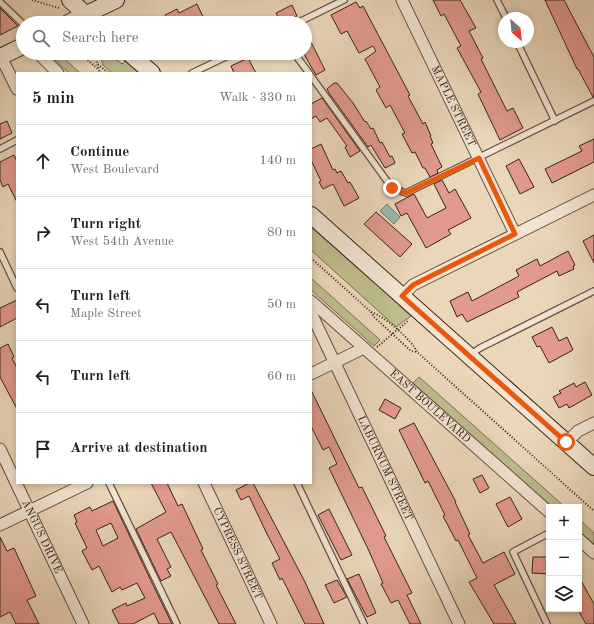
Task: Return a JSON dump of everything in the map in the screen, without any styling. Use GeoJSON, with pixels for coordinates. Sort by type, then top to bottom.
{"type":"FeatureCollection","features":[{"type":"Feature","properties":{"kind":"street"},"geometry":{"type":"LineString","coordinates":[[94,16],[116,0]]}},
{"type":"Feature","properties":{"kind":"street","name":"MAPLE STREET"},"geometry":{"type":"LineString","coordinates":[[402,0],[515,234]]}},
{"type":"Feature","properties":{"kind":"street"},"geometry":{"type":"LineString","coordinates":[[65,4],[85,16]]}},
{"type":"Feature","properties":{"kind":"street"},"geometry":{"type":"LineString","coordinates":[[16,49],[0,57],[16,88]]}},
{"type":"Feature","properties":{"kind":"street"},"geometry":{"type":"LineString","coordinates":[[45,60],[57,72]]}},
{"type":"Feature","properties":{"kind":"street"},"geometry":{"type":"LineString","coordinates":[[137,60],[151,72]]}},
{"type":"Feature","properties":{"kind":"street"},"geometry":{"type":"LineString","coordinates":[[402,296],[413,285],[594,195]]}},
{"type":"Feature","properties":{"kind":"street"},"geometry":{"type":"LineString","coordinates":[[312,216],[594,467]]}},
{"type":"Feature","properties":{"kind":"street","name":"EAST BOULEVARD"},"geometry":{"type":"LineString","coordinates":[[312,302],[546,509]]}},
{"type":"Feature","properties":{"kind":"street","name":"LABURNUM STREET"},"geometry":{"type":"LineString","coordinates":[[312,315],[459,624]]}},
{"type":"Feature","properties":{"kind":"street"},"geometry":{"type":"LineString","coordinates":[[312,374],[334,363],[367,351]]}},
{"type":"Feature","properties":{"kind":"street"},"geometry":{"type":"LineString","coordinates":[[566,442],[578,431],[594,423]]}},
{"type":"Feature","properties":{"kind":"street","name":"ANGUS DRIVE"},"geometry":{"type":"LineString","coordinates":[[0,449],[16,482]]}},
{"type":"Feature","properties":{"kind":"street","name":"ANGUS DRIVE"},"geometry":{"type":"LineString","coordinates":[[17,484],[83,624]]}},
{"type":"Feature","properties":{"kind":"street"},"geometry":{"type":"LineString","coordinates":[[0,525],[85,484]]}},
{"type":"Feature","properties":{"kind":"street","name":"CYPRESS STREET"},"geometry":{"type":"LineString","coordinates":[[204,484],[271,624]]}},
{"type":"Feature","properties":{"kind":"street"},"geometry":{"type":"LineString","coordinates":[[580,540],[594,553]]}},
{"type":"Feature","properties":{"kind":"lane"},"geometry":{"type":"LineString","coordinates":[[311,16],[344,0]]}},
{"type":"Feature","properties":{"kind":"lane"},"geometry":{"type":"LineString","coordinates":[[497,0],[503,12]]}},
{"type":"Feature","properties":{"kind":"lane"},"geometry":{"type":"LineString","coordinates":[[0,2],[16,17]]}},
{"type":"Feature","properties":{"kind":"lane"},"geometry":{"type":"LineString","coordinates":[[520,48],[555,121]]}},
{"type":"Feature","properties":{"kind":"lane"},"geometry":{"type":"LineString","coordinates":[[194,72],[219,60]]}},
{"type":"Feature","properties":{"kind":"lane"},"geometry":{"type":"LineString","coordinates":[[299,60],[308,72]]}},
{"type":"Feature","properties":{"kind":"lane"},"geometry":{"type":"LineString","coordinates":[[312,77],[392,188],[406,193],[594,102]]}},
{"type":"Feature","properties":{"kind":"lane"},"geometry":{"type":"LineString","coordinates":[[0,149],[16,141]]}},
{"type":"Feature","properties":{"kind":"lane"},"geometry":{"type":"LineString","coordinates":[[0,252],[16,286]]}},
{"type":"Feature","properties":{"kind":"lane"},"geometry":{"type":"LineString","coordinates":[[469,356],[480,348],[594,291]]}},
{"type":"Feature","properties":{"kind":"lane"},"geometry":{"type":"LineString","coordinates":[[109,484],[177,624]]}},
{"type":"Feature","properties":{"kind":"lane"},"geometry":{"type":"LineString","coordinates":[[297,484],[364,624]]}},
{"type":"Feature","properties":{"kind":"lane"},"geometry":{"type":"LineString","coordinates":[[546,535],[513,552],[547,624]]}},
{"type":"Feature","properties":{"kind":"path"},"geometry":{"type":"LineString","coordinates":[[32,0],[65,4]]}},
{"type":"Feature","properties":{"kind":"path"},"geometry":{"type":"LineString","coordinates":[[88,60],[99,70]]}},
{"type":"Feature","properties":{"kind":"path"},"geometry":{"type":"LineString","coordinates":[[97,60],[99,70]]}},
{"type":"Feature","properties":{"kind":"path"},"geometry":{"type":"LineString","coordinates":[[98,64],[107,72]]}},
{"type":"Feature","properties":{"kind":"path"},"geometry":{"type":"LineString","coordinates":[[312,259],[372,312],[378,314],[415,346],[417,352],[594,511]]}},
{"type":"Feature","properties":{"kind":"path"},"geometry":{"type":"LineString","coordinates":[[367,351],[392,334],[418,311]]}},
{"type":"Feature","properties":{"kind":"path"},"geometry":{"type":"LineString","coordinates":[[372,312],[374,318],[411,351],[417,352]]}},
{"type":"Feature","properties":{"kind":"shaded area"},"geometry":{"type":"Polygon","coordinates":[[[55,60],[66,60],[79,72],[68,72],[55,60]]]}},
{"type":"Feature","properties":{"kind":"shaded area"},"geometry":{"type":"Polygon","coordinates":[[[101,60],[117,60],[122,64],[126,61],[138,72],[111,72],[103,65],[101,60]]]}},
{"type":"Feature","properties":{"kind":"shaded area"},"geometry":{"type":"Polygon","coordinates":[[[387,204],[400,217],[394,224],[380,211],[387,204]]]}},
{"type":"Feature","properties":{"kind":"shaded area"},"geometry":{"type":"Polygon","coordinates":[[[312,228],[369,278],[375,280],[397,298],[398,304],[411,316],[396,327],[312,251],[312,228]]]}},
{"type":"Feature","properties":{"kind":"shaded area"},"geometry":{"type":"Polygon","coordinates":[[[312,279],[380,340],[374,346],[312,291],[312,279]]]}},
{"type":"Feature","properties":{"kind":"shaded area"},"geometry":{"type":"Polygon","coordinates":[[[419,377],[562,504],[549,504],[413,383],[419,377]]]}},
{"type":"Feature","properties":{"kind":"shaded area"},"geometry":{"type":"Polygon","coordinates":[[[582,522],[594,533],[594,544],[582,534],[582,522]]]}},
{"type":"Feature","properties":{"kind":"building"},"geometry":{"type":"Polygon","coordinates":[[[433,0],[460,0],[476,28],[469,31],[483,58],[481,59],[507,111],[513,108],[523,128],[500,140],[478,94],[481,92],[457,48],[461,46],[444,14],[441,16],[433,0]]]}},
{"type":"Feature","properties":{"kind":"building"},"geometry":{"type":"Polygon","coordinates":[[[545,0],[564,0],[594,57],[594,97],[577,69],[545,0]]]}},
{"type":"Feature","properties":{"kind":"building"},"geometry":{"type":"Polygon","coordinates":[[[356,2],[360,8],[363,6],[410,95],[408,96],[423,124],[425,122],[431,136],[433,143],[431,144],[442,167],[437,170],[438,173],[430,177],[425,168],[423,168],[415,152],[412,153],[402,134],[405,133],[390,105],[386,108],[376,90],[380,87],[365,59],[376,51],[373,46],[359,53],[347,31],[341,34],[331,15],[356,2]]]}},
{"type":"Feature","properties":{"kind":"building"},"geometry":{"type":"Polygon","coordinates":[[[197,4],[203,16],[165,15],[177,9],[179,13],[197,4]]]}},
{"type":"Feature","properties":{"kind":"building"},"geometry":{"type":"Polygon","coordinates":[[[292,5],[297,16],[278,16],[276,13],[292,5]]]}},
{"type":"Feature","properties":{"kind":"building"},"geometry":{"type":"Polygon","coordinates":[[[0,8],[16,24],[16,27],[0,35],[0,8]]]}},
{"type":"Feature","properties":{"kind":"building"},"geometry":{"type":"Polygon","coordinates":[[[312,44],[325,70],[316,75],[307,60],[312,60],[312,44]]]}},
{"type":"Feature","properties":{"kind":"building"},"geometry":{"type":"Polygon","coordinates":[[[244,60],[249,60],[255,72],[234,72],[231,66],[244,60]]]}},
{"type":"Feature","properties":{"kind":"building"},"geometry":{"type":"Polygon","coordinates":[[[334,83],[337,83],[353,103],[365,122],[366,121],[371,129],[373,128],[380,143],[382,142],[395,163],[385,168],[371,145],[368,147],[329,93],[327,89],[334,83]]]}},
{"type":"Feature","properties":{"kind":"building"},"geometry":{"type":"Polygon","coordinates":[[[322,98],[360,151],[350,157],[345,147],[347,146],[327,118],[320,122],[316,116],[312,118],[312,103],[322,98]]]}},
{"type":"Feature","properties":{"kind":"building"},"geometry":{"type":"Polygon","coordinates":[[[7,121],[12,133],[0,139],[0,124],[7,121]]]}},
{"type":"Feature","properties":{"kind":"building"},"geometry":{"type":"Polygon","coordinates":[[[594,139],[594,162],[552,183],[545,169],[582,151],[579,146],[594,139]]]}},
{"type":"Feature","properties":{"kind":"building"},"geometry":{"type":"Polygon","coordinates":[[[321,144],[333,170],[335,169],[337,173],[341,171],[348,183],[350,182],[359,198],[344,206],[333,184],[323,189],[312,162],[312,148],[321,144]]]}},
{"type":"Feature","properties":{"kind":"building"},"geometry":{"type":"Polygon","coordinates":[[[14,155],[16,159],[16,200],[8,184],[3,187],[0,180],[0,162],[14,155]]]}},
{"type":"Feature","properties":{"kind":"building"},"geometry":{"type":"Polygon","coordinates":[[[519,159],[534,187],[520,194],[506,166],[519,159]]]}},
{"type":"Feature","properties":{"kind":"building"},"geometry":{"type":"Polygon","coordinates":[[[442,180],[449,193],[455,189],[471,218],[448,230],[451,234],[426,248],[407,213],[401,216],[395,204],[414,194],[427,218],[446,208],[434,184],[442,180]]]}},
{"type":"Feature","properties":{"kind":"building"},"geometry":{"type":"Polygon","coordinates":[[[376,212],[412,244],[400,257],[364,224],[376,212]]]}},
{"type":"Feature","properties":{"kind":"building"},"geometry":{"type":"Polygon","coordinates":[[[594,235],[594,263],[583,241],[594,235]]]}},
{"type":"Feature","properties":{"kind":"building"},"geometry":{"type":"Polygon","coordinates":[[[568,251],[575,265],[573,266],[574,269],[559,276],[557,271],[517,292],[519,297],[467,322],[462,314],[457,317],[450,301],[468,292],[472,301],[519,276],[516,270],[537,259],[540,266],[568,251]]]}},
{"type":"Feature","properties":{"kind":"building"},"geometry":{"type":"Polygon","coordinates":[[[16,300],[16,319],[0,327],[0,308],[16,300]]]}},
{"type":"Feature","properties":{"kind":"building"},"geometry":{"type":"Polygon","coordinates":[[[552,327],[559,341],[567,337],[573,350],[549,363],[540,346],[537,347],[532,337],[552,327]]]}},
{"type":"Feature","properties":{"kind":"building"},"geometry":{"type":"Polygon","coordinates":[[[8,344],[14,357],[12,358],[16,366],[16,407],[0,377],[0,348],[8,344]]]}},
{"type":"Feature","properties":{"kind":"building"},"geometry":{"type":"Polygon","coordinates":[[[585,382],[592,395],[569,408],[567,404],[559,408],[553,397],[561,393],[559,391],[574,383],[576,387],[585,382]]]}},
{"type":"Feature","properties":{"kind":"building"},"geometry":{"type":"Polygon","coordinates":[[[312,392],[359,488],[362,487],[386,536],[384,537],[412,593],[407,595],[421,624],[410,624],[398,600],[391,603],[381,584],[383,583],[369,551],[329,468],[337,464],[329,447],[323,450],[312,428],[312,392]]]}},
{"type":"Feature","properties":{"kind":"building"},"geometry":{"type":"Polygon","coordinates":[[[385,399],[401,408],[395,419],[379,410],[385,399]]]}},
{"type":"Feature","properties":{"kind":"building"},"geometry":{"type":"Polygon","coordinates":[[[414,423],[456,502],[470,534],[468,535],[483,563],[504,552],[515,574],[494,585],[516,624],[494,624],[469,582],[477,578],[458,540],[456,541],[443,516],[445,515],[428,481],[425,483],[399,430],[414,423]]]}},
{"type":"Feature","properties":{"kind":"building"},"geometry":{"type":"Polygon","coordinates":[[[482,475],[489,488],[480,493],[473,479],[482,475]]]}},
{"type":"Feature","properties":{"kind":"building"},"geometry":{"type":"Polygon","coordinates":[[[152,484],[167,484],[178,506],[182,504],[203,549],[201,550],[218,584],[216,585],[236,624],[219,624],[171,532],[157,539],[171,567],[167,569],[171,576],[161,581],[136,529],[166,512],[152,484]]]}},
{"type":"Feature","properties":{"kind":"building"},"geometry":{"type":"Polygon","coordinates":[[[247,484],[254,484],[305,582],[324,624],[305,624],[282,578],[280,580],[272,563],[280,559],[249,496],[241,500],[236,490],[247,484]]]}},
{"type":"Feature","properties":{"kind":"building"},"geometry":{"type":"Polygon","coordinates":[[[510,497],[522,519],[508,527],[496,504],[510,497]]]}},
{"type":"Feature","properties":{"kind":"building"},"geometry":{"type":"Polygon","coordinates":[[[113,501],[172,624],[159,624],[154,613],[133,624],[119,624],[112,610],[126,603],[127,606],[145,598],[137,583],[122,590],[120,587],[112,592],[99,566],[92,570],[82,551],[87,548],[75,523],[77,522],[74,515],[90,507],[92,511],[113,501]],[[111,523],[96,530],[103,546],[118,538],[111,523]]]}},
{"type":"Feature","properties":{"kind":"building"},"geometry":{"type":"Polygon","coordinates":[[[329,509],[352,555],[341,560],[318,515],[329,509]]]}},
{"type":"Feature","properties":{"kind":"building"},"geometry":{"type":"Polygon","coordinates":[[[0,537],[7,551],[14,548],[36,596],[27,600],[39,624],[16,624],[10,612],[0,617],[0,537]]]}},
{"type":"Feature","properties":{"kind":"building"},"geometry":{"type":"Polygon","coordinates":[[[533,557],[546,557],[546,574],[532,573],[533,557]]]}},
{"type":"Feature","properties":{"kind":"building"},"geometry":{"type":"Polygon","coordinates":[[[359,574],[376,613],[367,617],[347,579],[359,574]]]}},
{"type":"Feature","properties":{"kind":"building"},"geometry":{"type":"Polygon","coordinates":[[[337,580],[347,597],[334,603],[325,585],[337,580]]]}},
{"type":"Feature","properties":{"kind":"building"},"geometry":{"type":"Polygon","coordinates":[[[582,582],[594,604],[594,624],[586,624],[579,612],[582,612],[582,582]]]}},
{"type":"Feature","properties":{"kind":"route"},"geometry":{"type":"LineString","coordinates":[[392,188],[406,193],[479,158],[515,234],[413,285],[402,296],[566,442]]}}]}
